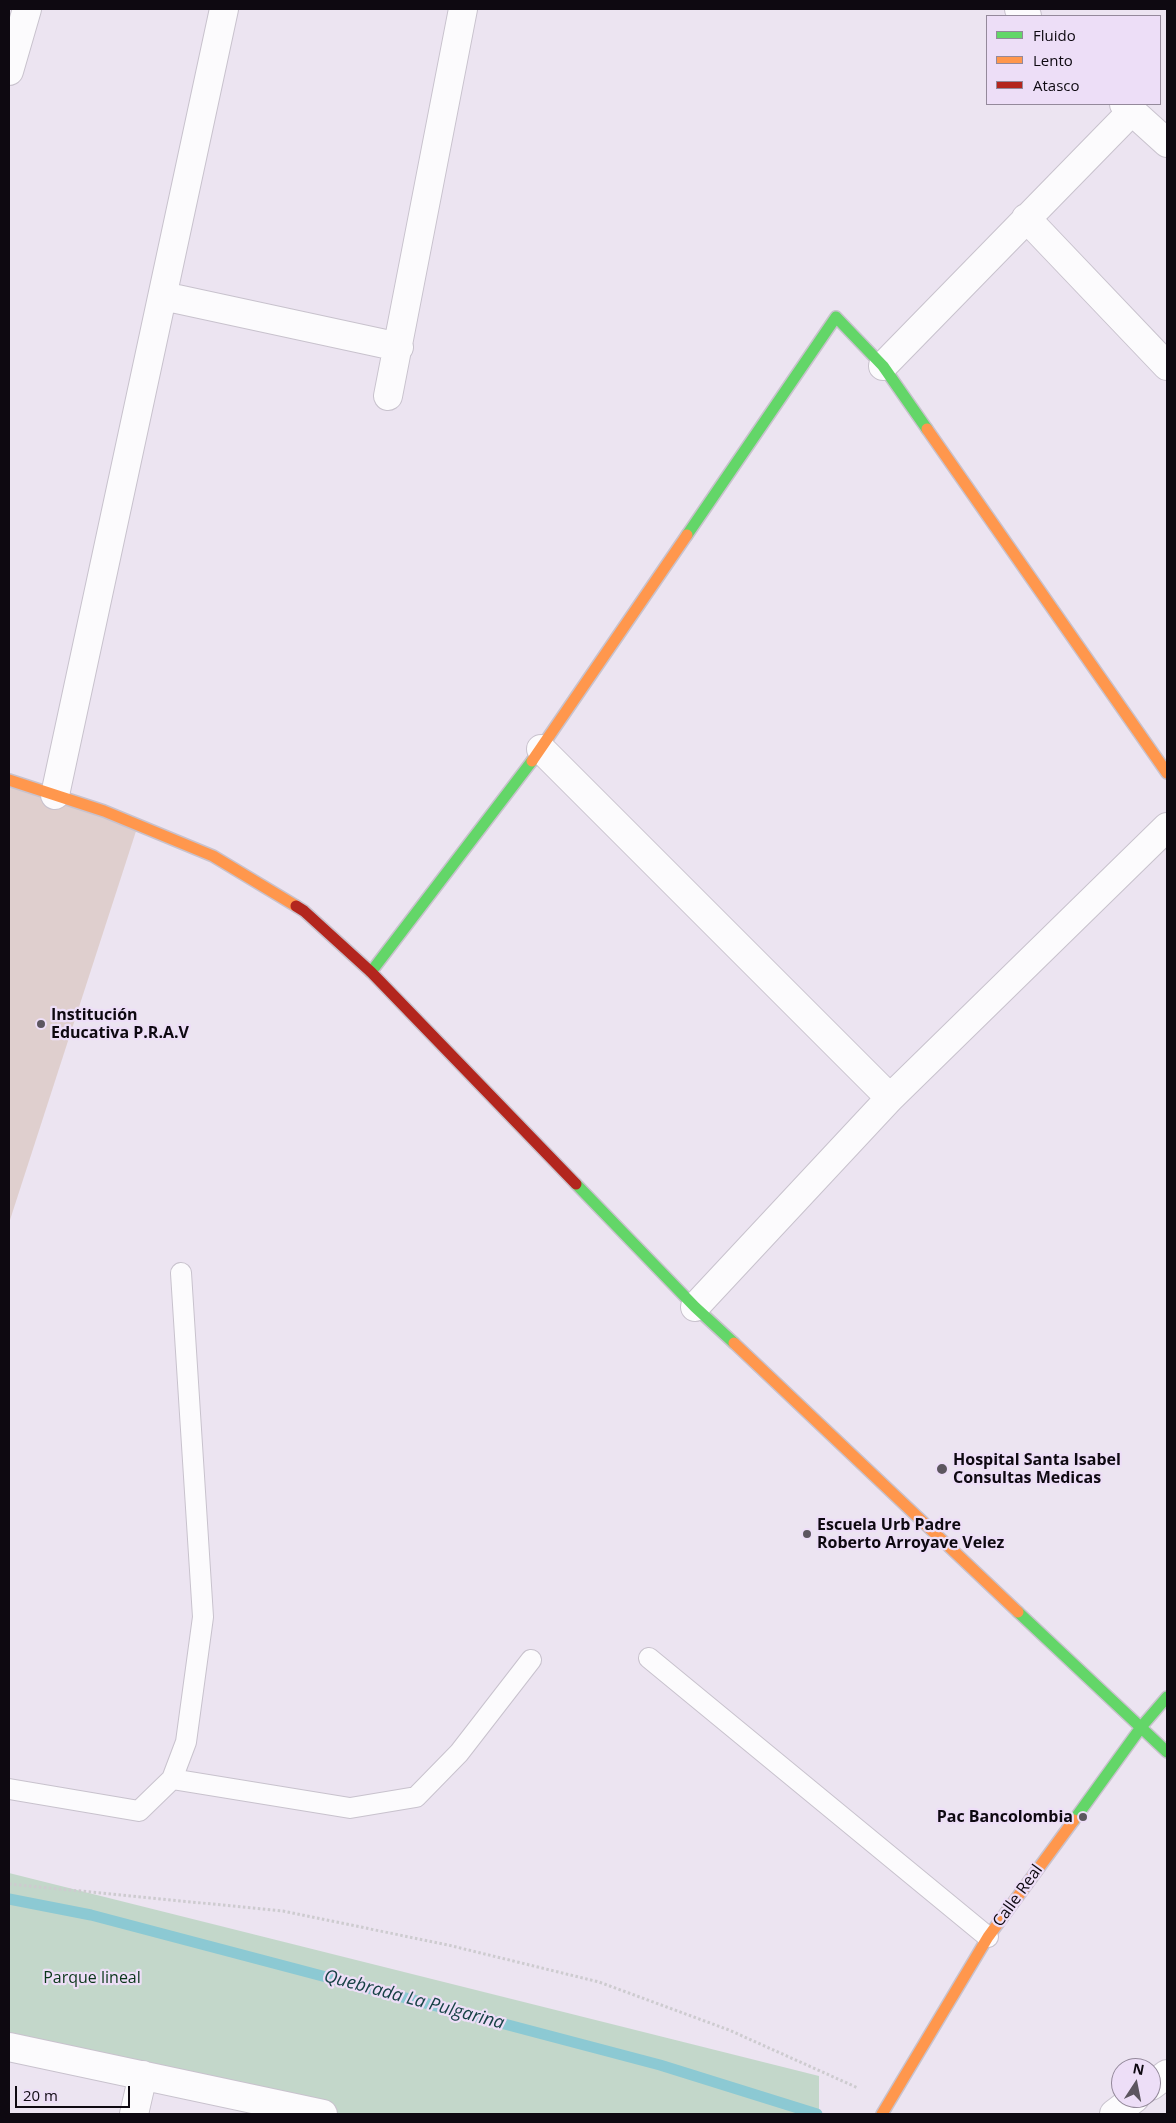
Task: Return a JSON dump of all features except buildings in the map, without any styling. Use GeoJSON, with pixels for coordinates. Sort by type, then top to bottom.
{"type":"FeatureCollection","features":[{"type":"Feature","properties":{"kind":"street"},"geometry":{"type":"LineString","coordinates":[[9,71],[26,9]]}},
{"type":"Feature","properties":{"kind":"street"},"geometry":{"type":"LineString","coordinates":[[55,795],[224,9]]}},
{"type":"Feature","properties":{"kind":"street"},"geometry":{"type":"LineString","coordinates":[[388,396],[463,9]]}},
{"type":"Feature","properties":{"kind":"street"},"geometry":{"type":"LineString","coordinates":[[884,366],[1128,108],[1167,143]]}},
{"type":"Feature","properties":{"kind":"street"},"geometry":{"type":"LineString","coordinates":[[1026,218],[1167,366]]}},
{"type":"Feature","properties":{"kind":"street"},"geometry":{"type":"LineString","coordinates":[[163,296],[399,347]]}},
{"type":"Feature","properties":{"kind":"street"},"geometry":{"type":"LineString","coordinates":[[371,972],[541,749],[836,317],[884,366],[1167,773]]}},
{"type":"Feature","properties":{"kind":"street"},"geometry":{"type":"LineString","coordinates":[[541,749],[890,1098]]}},
{"type":"Feature","properties":{"kind":"street"},"geometry":{"type":"LineString","coordinates":[[9,780],[104,811],[213,856],[304,911],[371,972],[695,1307],[1142,1726],[1167,1752]]}},
{"type":"Feature","properties":{"kind":"street"},"geometry":{"type":"LineString","coordinates":[[695,1307],[890,1098],[1167,827]]}},
{"type":"Feature","properties":{"kind":"street","name":"Calle Real"},"geometry":{"type":"LineString","coordinates":[[885,2108],[988,1937],[1142,1726],[1167,1697]]}},
{"type":"Feature","properties":{"kind":"street"},"geometry":{"type":"LineString","coordinates":[[9,2047],[323,2114]]}},
{"type":"Feature","properties":{"kind":"street"},"geometry":{"type":"LineString","coordinates":[[134,2114],[143,2075]]}},
{"type":"Feature","properties":{"kind":"lane"},"geometry":{"type":"LineString","coordinates":[[9,1789],[139,1811],[172,1779],[186,1742],[203,1617],[181,1273]]}},
{"type":"Feature","properties":{"kind":"lane"},"geometry":{"type":"LineString","coordinates":[[649,1658],[988,1937]]}},
{"type":"Feature","properties":{"kind":"lane"},"geometry":{"type":"LineString","coordinates":[[172,1779],[350,1808],[416,1797],[459,1753],[531,1660]]}},
{"type":"Feature","properties":{"kind":"path"},"geometry":{"type":"LineString","coordinates":[[9,1884],[283,1911],[448,1945],[580,1977],[729,2030],[885,2108]]}},
{"type":"Feature","properties":{"kind":"green space","name":"Parque lineal"},"geometry":{"type":"Polygon","coordinates":[[[9,1873],[819,2076],[819,2114],[323,2114],[9,2043],[9,1873]]]}},
{"type":"Feature","properties":{"kind":"waterway","name":"Quebrada La Pulgarina"},"geometry":{"type":"LineString","coordinates":[[9,1899],[91,1915],[660,2065],[817,2114]]}},
{"type":"Feature","properties":{"kind":"traffic: fast"},"geometry":{"type":"LineString","coordinates":[[687,535],[836,317],[883,366],[927,429]]}},
{"type":"Feature","properties":{"kind":"traffic: fast"},"geometry":{"type":"LineString","coordinates":[[371,972],[532,761]]}},
{"type":"Feature","properties":{"kind":"traffic: fast"},"geometry":{"type":"LineString","coordinates":[[576,1184],[695,1307],[734,1343]]}},
{"type":"Feature","properties":{"kind":"traffic: fast"},"geometry":{"type":"LineString","coordinates":[[1018,1612],[1167,1752]]}},
{"type":"Feature","properties":{"kind":"traffic: fast"},"geometry":{"type":"LineString","coordinates":[[1074,1820],[1142,1726],[1167,1697]]}},
{"type":"Feature","properties":{"kind":"traffic: slow"},"geometry":{"type":"LineString","coordinates":[[927,429],[1167,773]]}},
{"type":"Feature","properties":{"kind":"traffic: slow"},"geometry":{"type":"LineString","coordinates":[[532,761],[687,535]]}},
{"type":"Feature","properties":{"kind":"traffic: slow"},"geometry":{"type":"LineString","coordinates":[[9,780],[104,811],[213,856],[296,906]]}},
{"type":"Feature","properties":{"kind":"traffic: slow"},"geometry":{"type":"LineString","coordinates":[[734,1343],[1018,1612]]}},
{"type":"Feature","properties":{"kind":"traffic: slow"},"geometry":{"type":"LineString","coordinates":[[882,2114],[988,1937],[1074,1820]]}},
{"type":"Feature","properties":{"kind":"traffic: jam"},"geometry":{"type":"LineString","coordinates":[[296,906],[304,911],[371,972],[576,1184]]}},
{"type":"Feature","properties":{"kind":"place","name":"Institución Educativa P.R.A.V"},"geometry":{"type":"Point","coordinates":[41,1024]}},
{"type":"Feature","properties":{"kind":"place","name":"Hospital Santa Isabel Consultas Medicas"},"geometry":{"type":"Point","coordinates":[942,1469]}},
{"type":"Feature","properties":{"kind":"place","name":"Escuela Urb Padre Roberto Arroyave Velez"},"geometry":{"type":"Point","coordinates":[807,1534]}},
{"type":"Feature","properties":{"kind":"place","name":"Pac Bancolombia"},"geometry":{"type":"Point","coordinates":[1083,1817]}}]}
